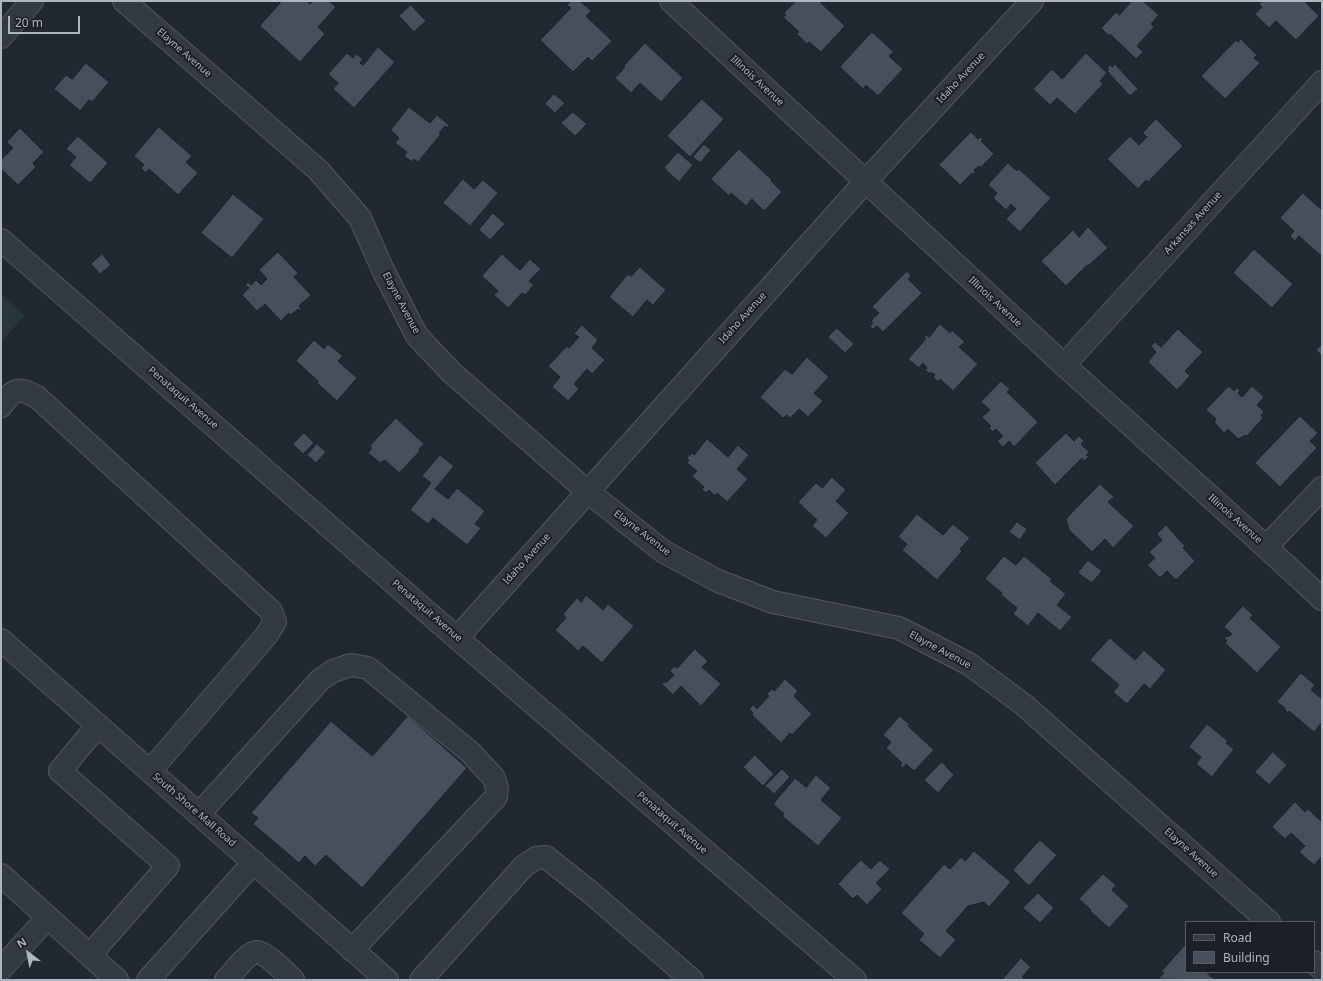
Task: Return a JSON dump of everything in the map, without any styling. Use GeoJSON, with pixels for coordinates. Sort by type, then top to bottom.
{"type":"FeatureCollection","features":[{"type":"Feature","properties":{"kind":"street"},"geometry":{"type":"LineString","coordinates":[[1,37],[32,1]]}},
{"type":"Feature","properties":{"kind":"street","name":"Elayne Avenue"},"geometry":{"type":"LineString","coordinates":[[124,1],[318,170],[360,218],[383,270],[417,336],[451,372],[588,492],[664,552],[718,581],[773,602],[899,628],[969,664],[1024,705],[1268,921]]}},
{"type":"Feature","properties":{"kind":"street","name":"Illinois Avenue"},"geometry":{"type":"LineString","coordinates":[[671,1],[1064,365],[1322,599]]}},
{"type":"Feature","properties":{"kind":"street","name":"Idaho Avenue"},"geometry":{"type":"LineString","coordinates":[[457,638],[865,182],[1032,1]]}},
{"type":"Feature","properties":{"kind":"street","name":"Arkansas Avenue"},"geometry":{"type":"LineString","coordinates":[[1064,365],[1322,82]]}},
{"type":"Feature","properties":{"kind":"street","name":"Penataquit Avenue"},"geometry":{"type":"LineString","coordinates":[[1,240],[457,638],[855,980]]}},
{"type":"Feature","properties":{"kind":"street"},"geometry":{"type":"LineString","coordinates":[[1,406],[13,392],[23,390],[37,396],[271,611],[276,622],[266,636],[150,770]]}},
{"type":"Feature","properties":{"kind":"street"},"geometry":{"type":"LineString","coordinates":[[1266,547],[1322,488]]}},
{"type":"Feature","properties":{"kind":"street","name":"South Shore Mall Road"},"geometry":{"type":"LineString","coordinates":[[1,640],[387,980]]}},
{"type":"Feature","properties":{"kind":"street"},"geometry":{"type":"LineString","coordinates":[[200,814],[320,680],[333,670],[352,665],[368,668],[470,752],[494,778],[497,788],[496,797],[352,950]]}},
{"type":"Feature","properties":{"kind":"street"},"geometry":{"type":"LineString","coordinates":[[90,955],[168,866],[60,771],[98,726]]}},
{"type":"Feature","properties":{"kind":"street"},"geometry":{"type":"LineString","coordinates":[[421,980],[524,866],[536,858],[546,857],[590,892],[692,980]]}},
{"type":"Feature","properties":{"kind":"street"},"geometry":{"type":"LineString","coordinates":[[148,980],[254,862]]}},
{"type":"Feature","properties":{"kind":"street"},"geometry":{"type":"LineString","coordinates":[[1,875],[117,980]]}},
{"type":"Feature","properties":{"kind":"street"},"geometry":{"type":"LineString","coordinates":[[1,969],[48,917]]}},
{"type":"Feature","properties":{"kind":"street"},"geometry":{"type":"LineString","coordinates":[[226,980],[247,957],[256,952],[264,954],[293,980]]}},
{"type":"Feature","properties":{"kind":"shaded area"},"geometry":{"type":"Polygon","coordinates":[[[1,294],[25,315],[1,342],[1,294]]]}},
{"type":"Feature","properties":{"kind":"building"},"geometry":{"type":"Polygon","coordinates":[[[282,1],[307,1],[310,4],[313,1],[329,1],[336,7],[318,27],[325,34],[300,62],[260,26],[282,1]]]}},
{"type":"Feature","properties":{"kind":"building"},"geometry":{"type":"Polygon","coordinates":[[[571,1],[580,1],[591,11],[586,16],[612,41],[592,61],[588,57],[573,72],[540,40],[571,8],[567,5],[571,1]]]}},
{"type":"Feature","properties":{"kind":"building"},"geometry":{"type":"Polygon","coordinates":[[[796,1],[819,1],[845,26],[821,52],[809,42],[807,44],[797,34],[799,32],[783,17],[786,15],[784,13],[796,1]]]}},
{"type":"Feature","properties":{"kind":"building"},"geometry":{"type":"Polygon","coordinates":[[[1132,1],[1143,1],[1159,15],[1151,24],[1154,27],[1137,46],[1143,52],[1136,59],[1110,34],[1109,36],[1101,28],[1116,12],[1119,15],[1132,1]]]}},
{"type":"Feature","properties":{"kind":"building"},"geometry":{"type":"Polygon","coordinates":[[[1263,1],[1304,1],[1319,16],[1296,40],[1276,21],[1269,28],[1255,14],[1262,7],[1259,4],[1263,1]]]}},
{"type":"Feature","properties":{"kind":"building"},"geometry":{"type":"Polygon","coordinates":[[[411,5],[426,21],[414,32],[399,16],[411,5]]]}},
{"type":"Feature","properties":{"kind":"building"},"geometry":{"type":"Polygon","coordinates":[[[872,32],[894,52],[889,56],[903,69],[878,96],[866,85],[863,89],[840,67],[872,32]]]}},
{"type":"Feature","properties":{"kind":"building"},"geometry":{"type":"Polygon","coordinates":[[[1241,39],[1257,55],[1254,58],[1260,63],[1225,99],[1201,76],[1236,40],[1238,42],[1241,39]]]}},
{"type":"Feature","properties":{"kind":"building"},"geometry":{"type":"Polygon","coordinates":[[[645,43],[683,78],[661,102],[640,83],[631,93],[615,78],[645,43]]]}},
{"type":"Feature","properties":{"kind":"building"},"geometry":{"type":"Polygon","coordinates":[[[378,47],[395,62],[354,108],[333,89],[338,83],[328,74],[347,53],[353,58],[356,54],[363,59],[360,63],[363,65],[378,47]]]}},
{"type":"Feature","properties":{"kind":"building"},"geometry":{"type":"Polygon","coordinates":[[[1086,53],[1107,73],[1100,81],[1103,84],[1075,114],[1057,98],[1050,105],[1033,89],[1052,69],[1062,79],[1086,53]]]}},
{"type":"Feature","properties":{"kind":"building"},"geometry":{"type":"Polygon","coordinates":[[[86,63],[109,82],[92,102],[89,100],[80,111],[54,89],[66,75],[72,79],[86,63]]]}},
{"type":"Feature","properties":{"kind":"building"},"geometry":{"type":"Polygon","coordinates":[[[1115,64],[1138,89],[1130,96],[1107,71],[1109,69],[1107,67],[1110,65],[1112,67],[1115,64]]]}},
{"type":"Feature","properties":{"kind":"building"},"geometry":{"type":"Polygon","coordinates":[[[554,94],[565,103],[555,113],[545,104],[554,94]]]}},
{"type":"Feature","properties":{"kind":"building"},"geometry":{"type":"Polygon","coordinates":[[[702,99],[724,119],[690,157],[667,136],[702,99]]]}},
{"type":"Feature","properties":{"kind":"building"},"geometry":{"type":"Polygon","coordinates":[[[409,107],[430,123],[437,115],[449,125],[448,128],[445,126],[439,133],[441,134],[418,162],[414,159],[412,162],[404,156],[407,152],[395,143],[399,138],[391,130],[409,107]]]}},
{"type":"Feature","properties":{"kind":"building"},"geometry":{"type":"Polygon","coordinates":[[[573,112],[587,124],[575,136],[561,123],[573,112]]]}},
{"type":"Feature","properties":{"kind":"building"},"geometry":{"type":"Polygon","coordinates":[[[1156,119],[1183,146],[1148,182],[1146,180],[1138,189],[1107,159],[1130,136],[1139,145],[1147,137],[1143,133],[1156,119]]]}},
{"type":"Feature","properties":{"kind":"building"},"geometry":{"type":"Polygon","coordinates":[[[159,127],[192,156],[186,162],[198,173],[178,195],[149,169],[146,173],[141,168],[144,165],[134,156],[159,127]]]}},
{"type":"Feature","properties":{"kind":"building"},"geometry":{"type":"Polygon","coordinates":[[[20,128],[44,152],[33,163],[36,167],[18,185],[1,169],[1,160],[13,148],[7,142],[20,128]]]}},
{"type":"Feature","properties":{"kind":"building"},"geometry":{"type":"Polygon","coordinates":[[[971,132],[978,139],[980,137],[983,140],[981,141],[994,154],[981,167],[979,166],[974,170],[975,172],[973,174],[972,173],[960,185],[939,165],[971,132]]]}},
{"type":"Feature","properties":{"kind":"building"},"geometry":{"type":"Polygon","coordinates":[[[78,136],[108,163],[90,183],[69,165],[76,157],[66,149],[78,136]]]}},
{"type":"Feature","properties":{"kind":"building"},"geometry":{"type":"Polygon","coordinates":[[[704,144],[711,150],[700,163],[693,157],[704,144]]]}},
{"type":"Feature","properties":{"kind":"building"},"geometry":{"type":"Polygon","coordinates":[[[739,149],[772,180],[771,181],[782,192],[764,211],[752,199],[746,206],[731,193],[729,196],[711,179],[739,149]]]}},
{"type":"Feature","properties":{"kind":"building"},"geometry":{"type":"Polygon","coordinates":[[[678,152],[693,165],[679,182],[664,168],[678,152]]]}},
{"type":"Feature","properties":{"kind":"building"},"geometry":{"type":"Polygon","coordinates":[[[1008,163],[1017,171],[1019,169],[1051,198],[1020,232],[1006,219],[1016,209],[1011,204],[1006,210],[993,198],[997,193],[988,185],[1008,163]]]}},
{"type":"Feature","properties":{"kind":"building"},"geometry":{"type":"Polygon","coordinates":[[[463,179],[474,189],[483,180],[498,193],[470,226],[443,203],[463,179]]]}},
{"type":"Feature","properties":{"kind":"building"},"geometry":{"type":"Polygon","coordinates":[[[1303,193],[1322,210],[1322,253],[1320,255],[1299,236],[1295,241],[1290,236],[1294,231],[1280,218],[1303,193]]]}},
{"type":"Feature","properties":{"kind":"building"},"geometry":{"type":"Polygon","coordinates":[[[233,194],[264,219],[232,258],[201,233],[233,194]]]}},
{"type":"Feature","properties":{"kind":"building"},"geometry":{"type":"Polygon","coordinates":[[[493,213],[505,224],[490,240],[479,230],[493,213]]]}},
{"type":"Feature","properties":{"kind":"building"},"geometry":{"type":"Polygon","coordinates":[[[1088,227],[1108,248],[1088,266],[1087,265],[1066,286],[1041,261],[1073,230],[1079,237],[1088,227]]]}},
{"type":"Feature","properties":{"kind":"building"},"geometry":{"type":"Polygon","coordinates":[[[1254,249],[1293,284],[1272,308],[1233,273],[1254,249]]]}},
{"type":"Feature","properties":{"kind":"building"},"geometry":{"type":"Polygon","coordinates":[[[278,252],[298,273],[294,277],[311,295],[299,306],[301,309],[299,311],[298,309],[291,315],[289,313],[281,321],[265,304],[257,311],[242,295],[249,288],[245,285],[248,282],[251,285],[256,280],[261,285],[267,279],[259,270],[278,252]]]}},
{"type":"Feature","properties":{"kind":"building"},"geometry":{"type":"Polygon","coordinates":[[[102,254],[111,265],[100,274],[91,264],[102,254]]]}},
{"type":"Feature","properties":{"kind":"building"},"geometry":{"type":"Polygon","coordinates":[[[502,254],[520,270],[530,259],[541,269],[529,281],[534,285],[525,295],[522,293],[508,308],[494,295],[498,291],[482,276],[502,254]]]}},
{"type":"Feature","properties":{"kind":"building"},"geometry":{"type":"Polygon","coordinates":[[[640,267],[666,290],[653,305],[647,300],[633,317],[609,297],[628,274],[631,276],[640,267]]]}},
{"type":"Feature","properties":{"kind":"building"},"geometry":{"type":"Polygon","coordinates":[[[907,271],[911,276],[908,279],[922,293],[883,332],[877,326],[873,329],[870,326],[873,323],[871,321],[879,313],[872,307],[907,271]]]}},
{"type":"Feature","properties":{"kind":"building"},"geometry":{"type":"Polygon","coordinates":[[[940,324],[950,333],[952,330],[965,342],[959,347],[978,364],[953,391],[940,379],[938,382],[933,377],[935,375],[931,372],[930,374],[925,370],[927,368],[923,363],[919,368],[908,359],[926,339],[924,338],[926,335],[929,337],[940,324]]]}},
{"type":"Feature","properties":{"kind":"building"},"geometry":{"type":"Polygon","coordinates":[[[582,325],[598,340],[592,348],[605,360],[592,374],[587,369],[574,384],[579,389],[568,401],[552,387],[560,377],[548,366],[567,346],[569,348],[579,337],[574,334],[582,325]]]}},
{"type":"Feature","properties":{"kind":"building"},"geometry":{"type":"Polygon","coordinates":[[[837,328],[854,344],[845,353],[828,337],[837,328]]]}},
{"type":"Feature","properties":{"kind":"building"},"geometry":{"type":"Polygon","coordinates":[[[1178,329],[1203,352],[1185,371],[1190,376],[1177,390],[1148,362],[1156,352],[1151,346],[1155,342],[1161,347],[1178,329]]]}},
{"type":"Feature","properties":{"kind":"building"},"geometry":{"type":"Polygon","coordinates":[[[314,340],[324,349],[328,344],[343,356],[338,361],[357,378],[337,401],[296,361],[314,340]]]}},
{"type":"Feature","properties":{"kind":"building"},"geometry":{"type":"Polygon","coordinates":[[[1322,344],[1322,356],[1316,350],[1322,344]]]}},
{"type":"Feature","properties":{"kind":"building"},"geometry":{"type":"Polygon","coordinates":[[[807,357],[829,377],[814,393],[823,401],[808,417],[799,409],[790,418],[787,415],[783,418],[760,397],[785,369],[792,374],[807,357]]]}},
{"type":"Feature","properties":{"kind":"building"},"geometry":{"type":"Polygon","coordinates":[[[1001,381],[1010,389],[1007,392],[1038,422],[1014,447],[1009,441],[1003,447],[997,441],[1003,436],[996,429],[993,432],[989,428],[991,426],[982,417],[990,410],[981,402],[1001,381]]]}},
{"type":"Feature","properties":{"kind":"building"},"geometry":{"type":"Polygon","coordinates":[[[1229,386],[1234,391],[1237,387],[1240,391],[1238,393],[1242,397],[1252,386],[1264,397],[1257,405],[1264,412],[1261,415],[1263,418],[1247,436],[1246,435],[1238,439],[1228,429],[1224,433],[1214,422],[1216,419],[1206,410],[1229,386]]]}},
{"type":"Feature","properties":{"kind":"building"},"geometry":{"type":"Polygon","coordinates":[[[1300,416],[1318,433],[1310,441],[1317,448],[1280,487],[1255,463],[1300,416]]]}},
{"type":"Feature","properties":{"kind":"building"},"geometry":{"type":"Polygon","coordinates":[[[396,418],[424,444],[419,449],[420,451],[399,473],[385,460],[380,463],[368,453],[372,448],[370,446],[396,418]]]}},
{"type":"Feature","properties":{"kind":"building"},"geometry":{"type":"Polygon","coordinates":[[[304,433],[314,443],[303,454],[293,444],[304,433]]]}},
{"type":"Feature","properties":{"kind":"building"},"geometry":{"type":"Polygon","coordinates":[[[1066,433],[1074,441],[1079,436],[1084,441],[1081,444],[1089,452],[1086,455],[1089,456],[1084,461],[1082,458],[1055,485],[1035,463],[1066,433]]]}},
{"type":"Feature","properties":{"kind":"building"},"geometry":{"type":"Polygon","coordinates":[[[707,439],[728,457],[738,445],[749,455],[737,469],[748,479],[727,502],[717,493],[715,496],[709,490],[706,493],[702,489],[704,487],[692,476],[697,471],[687,463],[689,460],[687,458],[692,453],[694,455],[707,439]]]}},
{"type":"Feature","properties":{"kind":"building"},"geometry":{"type":"Polygon","coordinates":[[[317,444],[326,452],[316,463],[307,455],[317,444]]]}},
{"type":"Feature","properties":{"kind":"building"},"geometry":{"type":"Polygon","coordinates":[[[440,455],[454,466],[435,489],[448,499],[457,488],[485,511],[475,524],[481,528],[467,545],[433,518],[428,524],[410,510],[431,483],[422,476],[440,455]]]}},
{"type":"Feature","properties":{"kind":"building"},"geometry":{"type":"Polygon","coordinates":[[[832,477],[846,490],[836,501],[849,513],[826,538],[812,526],[817,520],[798,502],[816,483],[822,488],[832,477]]]}},
{"type":"Feature","properties":{"kind":"building"},"geometry":{"type":"Polygon","coordinates":[[[1100,484],[1114,497],[1108,502],[1134,526],[1113,548],[1105,539],[1092,552],[1069,530],[1066,519],[1100,484]]]}},
{"type":"Feature","properties":{"kind":"building"},"geometry":{"type":"Polygon","coordinates":[[[917,514],[943,535],[953,524],[970,538],[960,549],[962,551],[937,580],[902,550],[907,544],[898,537],[917,514]]]}},
{"type":"Feature","properties":{"kind":"building"},"geometry":{"type":"Polygon","coordinates":[[[1017,522],[1027,529],[1020,540],[1009,532],[1017,522]]]}},
{"type":"Feature","properties":{"kind":"building"},"geometry":{"type":"Polygon","coordinates":[[[1166,525],[1185,546],[1183,548],[1195,561],[1176,580],[1167,571],[1160,578],[1147,565],[1155,558],[1149,552],[1162,540],[1157,534],[1166,525]]]}},
{"type":"Feature","properties":{"kind":"building"},"geometry":{"type":"Polygon","coordinates":[[[1004,556],[1016,565],[1024,556],[1052,579],[1050,581],[1066,594],[1057,605],[1072,617],[1060,631],[1038,613],[1028,626],[1013,614],[1017,608],[985,579],[1004,556]]]}},
{"type":"Feature","properties":{"kind":"building"},"geometry":{"type":"Polygon","coordinates":[[[1088,560],[1102,571],[1092,583],[1078,573],[1088,560]]]}},
{"type":"Feature","properties":{"kind":"building"},"geometry":{"type":"Polygon","coordinates":[[[586,595],[603,610],[608,604],[634,626],[602,663],[583,646],[578,651],[555,630],[566,618],[563,614],[577,598],[581,602],[586,595]]]}},
{"type":"Feature","properties":{"kind":"building"},"geometry":{"type":"Polygon","coordinates":[[[1243,606],[1253,615],[1250,618],[1281,647],[1257,673],[1225,643],[1227,641],[1224,638],[1232,634],[1224,627],[1243,606]]]}},
{"type":"Feature","properties":{"kind":"building"},"geometry":{"type":"Polygon","coordinates":[[[1110,638],[1135,660],[1144,650],[1166,670],[1150,689],[1144,684],[1127,704],[1113,692],[1119,685],[1090,660],[1110,638]]]}},
{"type":"Feature","properties":{"kind":"building"},"geometry":{"type":"Polygon","coordinates":[[[695,649],[708,661],[702,667],[721,684],[701,706],[681,686],[673,695],[662,684],[665,681],[666,683],[674,675],[670,671],[674,666],[677,668],[695,649]]]}},
{"type":"Feature","properties":{"kind":"building"},"geometry":{"type":"Polygon","coordinates":[[[1301,673],[1315,685],[1311,690],[1322,699],[1322,722],[1314,732],[1289,711],[1288,713],[1285,708],[1277,702],[1301,673]]]}},
{"type":"Feature","properties":{"kind":"building"},"geometry":{"type":"Polygon","coordinates":[[[785,679],[798,691],[794,696],[812,714],[792,735],[790,733],[781,743],[752,715],[753,713],[749,709],[753,705],[757,709],[769,696],[767,694],[772,689],[774,691],[785,679]]]}},
{"type":"Feature","properties":{"kind":"building"},"geometry":{"type":"Polygon","coordinates":[[[408,716],[467,768],[362,888],[326,855],[315,866],[305,856],[299,863],[253,824],[258,818],[251,813],[331,721],[372,756],[408,716]]]}},
{"type":"Feature","properties":{"kind":"building"},"geometry":{"type":"Polygon","coordinates":[[[900,716],[910,725],[908,726],[934,750],[914,771],[906,764],[903,768],[900,765],[902,763],[886,748],[891,742],[883,735],[900,716]]]}},
{"type":"Feature","properties":{"kind":"building"},"geometry":{"type":"Polygon","coordinates":[[[1207,724],[1228,741],[1226,743],[1234,749],[1212,777],[1196,764],[1201,757],[1189,747],[1207,724]]]}},
{"type":"Feature","properties":{"kind":"building"},"geometry":{"type":"Polygon","coordinates":[[[1273,752],[1287,765],[1269,785],[1255,772],[1273,752]]]}},
{"type":"Feature","properties":{"kind":"building"},"geometry":{"type":"Polygon","coordinates":[[[755,755],[774,774],[763,786],[743,767],[755,755]]]}},
{"type":"Feature","properties":{"kind":"building"},"geometry":{"type":"Polygon","coordinates":[[[942,762],[954,775],[938,793],[924,780],[942,762]]]}},
{"type":"Feature","properties":{"kind":"building"},"geometry":{"type":"Polygon","coordinates":[[[782,769],[790,777],[774,794],[765,786],[782,769]]]}},
{"type":"Feature","properties":{"kind":"building"},"geometry":{"type":"Polygon","coordinates":[[[816,775],[831,788],[821,800],[842,818],[818,846],[782,816],[784,814],[773,804],[795,778],[806,787],[816,775]]]}},
{"type":"Feature","properties":{"kind":"building"},"geometry":{"type":"Polygon","coordinates":[[[1295,802],[1305,812],[1308,809],[1322,822],[1322,856],[1314,865],[1299,852],[1305,846],[1291,833],[1285,839],[1272,827],[1295,802]]]}},
{"type":"Feature","properties":{"kind":"building"},"geometry":{"type":"Polygon","coordinates":[[[1040,840],[1057,855],[1029,886],[1013,870],[1040,840]]]}},
{"type":"Feature","properties":{"kind":"building"},"geometry":{"type":"Polygon","coordinates":[[[974,851],[1011,882],[989,907],[984,902],[968,906],[946,931],[956,940],[940,958],[919,940],[924,934],[901,913],[944,864],[950,869],[961,857],[965,861],[974,851]]]}},
{"type":"Feature","properties":{"kind":"building"},"geometry":{"type":"Polygon","coordinates":[[[861,860],[871,869],[880,860],[890,869],[876,883],[882,889],[867,905],[857,895],[853,899],[838,884],[861,860]]]}},
{"type":"Feature","properties":{"kind":"building"},"geometry":{"type":"Polygon","coordinates":[[[1103,874],[1116,885],[1112,890],[1129,906],[1109,928],[1079,899],[1103,874]]]}},
{"type":"Feature","properties":{"kind":"building"},"geometry":{"type":"Polygon","coordinates":[[[1038,893],[1054,908],[1040,923],[1023,908],[1038,893]]]}},
{"type":"Feature","properties":{"kind":"building"},"geometry":{"type":"Polygon","coordinates":[[[1185,945],[1185,973],[1207,973],[1214,979],[1158,979],[1164,973],[1162,971],[1185,945]]]}},
{"type":"Feature","properties":{"kind":"building"},"geometry":{"type":"Polygon","coordinates":[[[1021,958],[1031,967],[1022,977],[1025,980],[1002,980],[1021,958]]]}}]}
